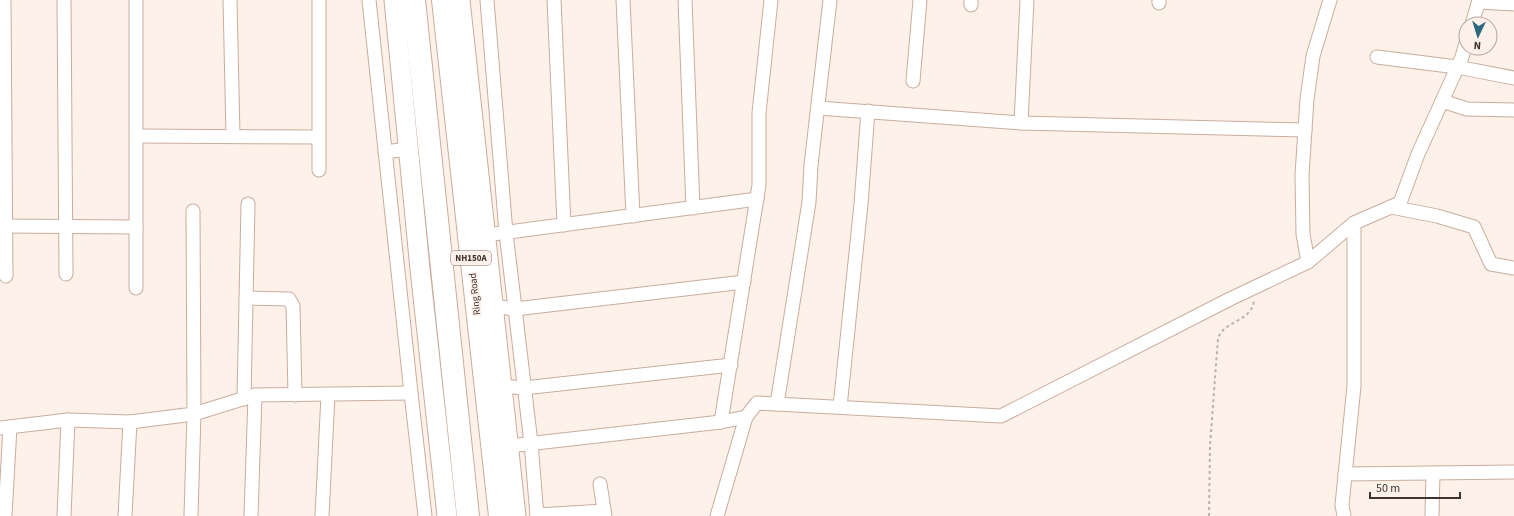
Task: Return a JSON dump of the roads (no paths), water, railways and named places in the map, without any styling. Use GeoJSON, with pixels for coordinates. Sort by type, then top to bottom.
{"type":"FeatureCollection","features":[{"type":"Feature","properties":{"kind":"highway","name":"NH150A"},"geometry":{"type":"LineString","coordinates":[[414,0],[468,516]]}},
{"type":"Feature","properties":{"kind":"highway","name":"Ring Road"},"geometry":{"type":"LineString","coordinates":[[443,0],[500,516]]}},
{"type":"Feature","properties":{"kind":"street"},"geometry":{"type":"LineString","coordinates":[[4,0],[3,226],[6,276]]}},
{"type":"Feature","properties":{"kind":"street"},"geometry":{"type":"LineString","coordinates":[[64,0],[66,274]]}},
{"type":"Feature","properties":{"kind":"street"},"geometry":{"type":"LineString","coordinates":[[136,0],[136,288]]}},
{"type":"Feature","properties":{"kind":"street"},"geometry":{"type":"LineString","coordinates":[[230,0],[233,135]]}},
{"type":"Feature","properties":{"kind":"street"},"geometry":{"type":"LineString","coordinates":[[318,0],[319,170]]}},
{"type":"Feature","properties":{"kind":"street"},"geometry":{"type":"LineString","coordinates":[[369,0],[410,393],[426,516]]}},
{"type":"Feature","properties":{"kind":"street"},"geometry":{"type":"LineString","coordinates":[[394,0],[408,149],[447,516]]}},
{"type":"Feature","properties":{"kind":"street"},"geometry":{"type":"LineString","coordinates":[[460,0],[516,516]]}},
{"type":"Feature","properties":{"kind":"street"},"geometry":{"type":"LineString","coordinates":[[487,0],[506,233],[531,443],[537,515],[604,513],[600,484]]}},
{"type":"Feature","properties":{"kind":"street"},"geometry":{"type":"LineString","coordinates":[[554,0],[564,225]]}},
{"type":"Feature","properties":{"kind":"street"},"geometry":{"type":"LineString","coordinates":[[623,0],[633,216]]}},
{"type":"Feature","properties":{"kind":"street"},"geometry":{"type":"LineString","coordinates":[[685,0],[693,208]]}},
{"type":"Feature","properties":{"kind":"street"},"geometry":{"type":"LineString","coordinates":[[721,422],[759,185],[759,113],[771,0]]}},
{"type":"Feature","properties":{"kind":"street"},"geometry":{"type":"LineString","coordinates":[[778,404],[809,202],[810,166],[830,0]]}},
{"type":"Feature","properties":{"kind":"street"},"geometry":{"type":"LineString","coordinates":[[913,81],[920,0]]}},
{"type":"Feature","properties":{"kind":"street"},"geometry":{"type":"LineString","coordinates":[[1022,123],[1027,0]]}},
{"type":"Feature","properties":{"kind":"street"},"geometry":{"type":"LineString","coordinates":[[1308,262],[1304,234],[1302,175],[1307,99],[1313,56],[1330,0]]}},
{"type":"Feature","properties":{"kind":"street"},"geometry":{"type":"LineString","coordinates":[[1474,16],[1479,1],[1514,4]]}},
{"type":"Feature","properties":{"kind":"street"},"geometry":{"type":"LineString","coordinates":[[717,516],[746,417],[757,403],[1001,416],[1254,287],[1308,262],[1354,223],[1400,203],[1418,154],[1461,56]]}},
{"type":"Feature","properties":{"kind":"street"},"geometry":{"type":"LineString","coordinates":[[1377,57],[1457,67],[1514,78]]}},
{"type":"Feature","properties":{"kind":"street"},"geometry":{"type":"LineString","coordinates":[[1442,101],[1467,109],[1514,110]]}},
{"type":"Feature","properties":{"kind":"street"},"geometry":{"type":"LineString","coordinates":[[818,108],[1022,123],[1305,130]]}},
{"type":"Feature","properties":{"kind":"street"},"geometry":{"type":"LineString","coordinates":[[840,407],[858,239],[868,111]]}},
{"type":"Feature","properties":{"kind":"street"},"geometry":{"type":"LineString","coordinates":[[137,136],[233,135],[318,137]]}},
{"type":"Feature","properties":{"kind":"street"},"geometry":{"type":"LineString","coordinates":[[385,152],[408,149]]}},
{"type":"Feature","properties":{"kind":"street"},"geometry":{"type":"LineString","coordinates":[[486,235],[757,199]]}},
{"type":"Feature","properties":{"kind":"street"},"geometry":{"type":"LineString","coordinates":[[248,204],[246,298],[250,397],[251,516]]}},
{"type":"Feature","properties":{"kind":"street"},"geometry":{"type":"LineString","coordinates":[[1391,207],[1474,227],[1491,264],[1514,268]]}},
{"type":"Feature","properties":{"kind":"street"},"geometry":{"type":"LineString","coordinates":[[191,516],[194,414],[193,211]]}},
{"type":"Feature","properties":{"kind":"street"},"geometry":{"type":"LineString","coordinates":[[1344,516],[1342,505],[1354,386],[1354,223]]}},
{"type":"Feature","properties":{"kind":"street"},"geometry":{"type":"LineString","coordinates":[[3,226],[136,227]]}},
{"type":"Feature","properties":{"kind":"street"},"geometry":{"type":"LineString","coordinates":[[394,239],[417,236]]}},
{"type":"Feature","properties":{"kind":"street"},"geometry":{"type":"LineString","coordinates":[[494,306],[515,309],[744,282]]}},
{"type":"Feature","properties":{"kind":"street"},"geometry":{"type":"LineString","coordinates":[[246,298],[289,298],[293,306],[295,395]]}},
{"type":"Feature","properties":{"kind":"street"},"geometry":{"type":"LineString","coordinates":[[502,386],[524,388],[730,364]]}},
{"type":"Feature","properties":{"kind":"street"},"geometry":{"type":"LineString","coordinates":[[5,516],[5,428],[68,420],[130,422],[194,414],[250,397],[410,393]]}},
{"type":"Feature","properties":{"kind":"street"},"geometry":{"type":"LineString","coordinates":[[322,516],[328,395]]}},
{"type":"Feature","properties":{"kind":"street"},"geometry":{"type":"LineString","coordinates":[[509,446],[721,422],[746,417]]}},
{"type":"Feature","properties":{"kind":"street"},"geometry":{"type":"LineString","coordinates":[[64,516],[68,420]]}},
{"type":"Feature","properties":{"kind":"street"},"geometry":{"type":"LineString","coordinates":[[125,516],[130,422]]}},
{"type":"Feature","properties":{"kind":"street"},"geometry":{"type":"LineString","coordinates":[[721,422],[740,437]]}},
{"type":"Feature","properties":{"kind":"street"},"geometry":{"type":"LineString","coordinates":[[1345,474],[1514,472]]}},
{"type":"Feature","properties":{"kind":"street"},"geometry":{"type":"LineString","coordinates":[[1432,516],[1433,473]]}}]}
